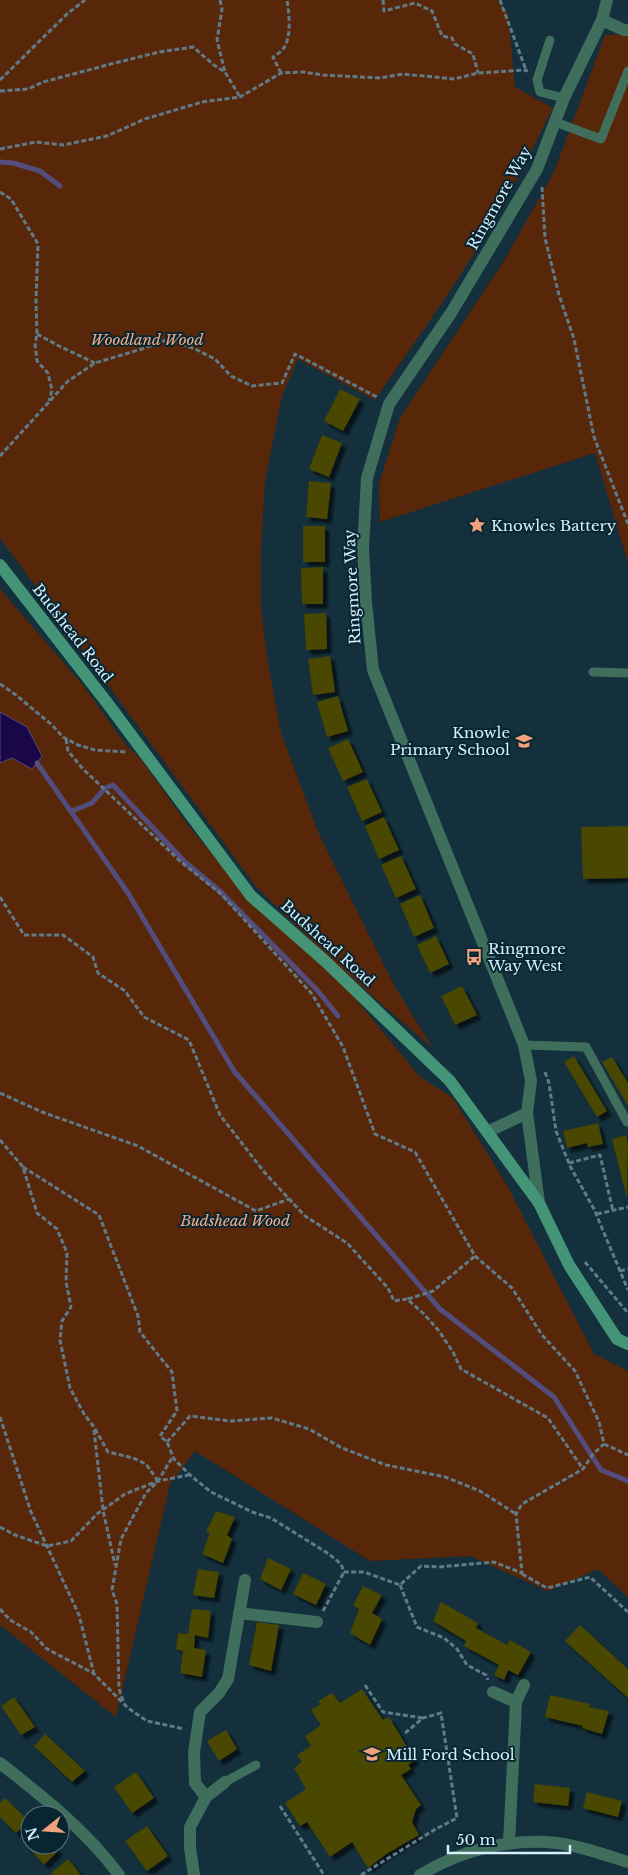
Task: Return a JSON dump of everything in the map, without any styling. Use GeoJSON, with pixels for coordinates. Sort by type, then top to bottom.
{"type":"FeatureCollection","features":[{"type":"Feature","properties":{"kind":"street","name":"Ringmore Way"},"geometry":{"type":"LineString","coordinates":[[539,1203],[527,1113],[531,1081],[524,1045],[373,670],[366,602],[364,548],[367,478],[389,404],[452,313],[537,169],[564,98],[602,20],[607,0]]}},
{"type":"Feature","properties":{"kind":"street"},"geometry":{"type":"LineString","coordinates":[[602,20],[628,30]]}},
{"type":"Feature","properties":{"kind":"street","name":"Budshead Road"},"geometry":{"type":"LineString","coordinates":[[0,565],[143,751],[251,896],[326,961],[450,1081],[539,1203],[569,1265],[617,1339],[628,1344]]}},
{"type":"Feature","properties":{"kind":"street"},"geometry":{"type":"LineString","coordinates":[[487,1132],[527,1113]]}},
{"type":"Feature","properties":{"kind":"street"},"geometry":{"type":"LineString","coordinates":[[206,1797],[196,1783],[194,1752],[200,1712],[219,1693],[228,1679],[245,1580]]}},
{"type":"Feature","properties":{"kind":"street"},"geometry":{"type":"LineString","coordinates":[[240,1613],[317,1622]]}},
{"type":"Feature","properties":{"kind":"street"},"geometry":{"type":"LineString","coordinates":[[509,1843],[516,1702],[524,1685]]}},
{"type":"Feature","properties":{"kind":"street"},"geometry":{"type":"LineString","coordinates":[[493,1692],[516,1702]]}},
{"type":"Feature","properties":{"kind":"street"},"geometry":{"type":"LineString","coordinates":[[0,1763],[72,1822],[119,1875]]}},
{"type":"Feature","properties":{"kind":"street"},"geometry":{"type":"LineString","coordinates":[[194,1875],[190,1848],[190,1827],[206,1797],[225,1782]]}},
{"type":"Feature","properties":{"kind":"street"},"geometry":{"type":"LineString","coordinates":[[420,1875],[450,1859],[474,1850],[509,1843],[557,1844],[628,1862]]}},
{"type":"Feature","properties":{"kind":"lane"},"geometry":{"type":"LineString","coordinates":[[550,40],[537,80],[540,92],[564,98]]}},
{"type":"Feature","properties":{"kind":"lane"},"geometry":{"type":"LineString","coordinates":[[555,122],[601,139],[628,71]]}},
{"type":"Feature","properties":{"kind":"lane"},"geometry":{"type":"LineString","coordinates":[[593,672],[628,672]]}},
{"type":"Feature","properties":{"kind":"lane"},"geometry":{"type":"LineString","coordinates":[[524,1045],[586,1047],[627,1122]]}},
{"type":"Feature","properties":{"kind":"lane"},"geometry":{"type":"LineString","coordinates":[[225,1782],[256,1765]]}},
{"type":"Feature","properties":{"kind":"path"},"geometry":{"type":"LineString","coordinates":[[0,80],[67,14],[85,0]]}},
{"type":"Feature","properties":{"kind":"path"},"geometry":{"type":"LineString","coordinates":[[220,0],[222,9],[217,40],[225,72],[240,98]]}},
{"type":"Feature","properties":{"kind":"path"},"geometry":{"type":"LineString","coordinates":[[281,73],[273,57],[284,49],[288,38],[290,13],[287,0]]}},
{"type":"Feature","properties":{"kind":"path"},"geometry":{"type":"LineString","coordinates":[[383,0],[384,11],[415,3],[432,11],[442,36],[452,38],[454,44],[473,54],[478,73]]}},
{"type":"Feature","properties":{"kind":"path"},"geometry":{"type":"LineString","coordinates":[[500,0],[530,78]]}},
{"type":"Feature","properties":{"kind":"path"},"geometry":{"type":"LineString","coordinates":[[0,92],[28,89],[43,82],[159,52],[193,47],[225,72]]}},
{"type":"Feature","properties":{"kind":"path"},"geometry":{"type":"LineString","coordinates":[[0,149],[36,142],[63,145],[107,136],[146,119],[202,102],[240,98],[281,73],[303,72],[380,78],[403,74],[454,79],[478,73],[526,70]]}},
{"type":"Feature","properties":{"kind":"path"},"geometry":{"type":"LineString","coordinates":[[540,159],[545,238],[559,295],[574,339],[594,437],[628,524]]}},
{"type":"Feature","properties":{"kind":"path"},"geometry":{"type":"LineString","coordinates":[[0,192],[11,199],[38,244],[35,345],[37,361],[48,373],[52,390],[49,402]]}},
{"type":"Feature","properties":{"kind":"path"},"geometry":{"type":"LineString","coordinates":[[36,334],[96,363]]}},
{"type":"Feature","properties":{"kind":"path"},"geometry":{"type":"LineString","coordinates":[[0,456],[68,382],[96,363],[169,339],[195,348],[215,359],[231,376],[252,386],[282,383],[295,354],[389,404]]}},
{"type":"Feature","properties":{"kind":"path"},"geometry":{"type":"LineString","coordinates":[[0,684],[16,695],[66,738],[78,745],[95,750],[143,751]]}},
{"type":"Feature","properties":{"kind":"path"},"geometry":{"type":"LineString","coordinates":[[66,738],[68,750],[83,769],[181,862],[221,894],[312,994],[342,1046],[376,1134],[415,1152],[476,1256],[512,1288],[542,1335],[575,1372],[599,1422],[604,1444]]}},
{"type":"Feature","properties":{"kind":"path"},"geometry":{"type":"LineString","coordinates":[[0,897],[24,935],[63,935],[93,956],[98,973],[125,991],[144,1017],[189,1040],[220,1115],[289,1199],[305,1216],[347,1243],[388,1288],[394,1301],[433,1291],[476,1256]]}},
{"type":"Feature","properties":{"kind":"path"},"geometry":{"type":"LineString","coordinates":[[544,1069],[556,1131],[569,1163],[597,1214],[628,1290]]}},
{"type":"Feature","properties":{"kind":"path"},"geometry":{"type":"LineString","coordinates":[[0,1093],[42,1112],[138,1146],[256,1211],[289,1199]]}},
{"type":"Feature","properties":{"kind":"path"},"geometry":{"type":"LineString","coordinates":[[0,1140],[23,1167],[99,1216],[138,1316],[140,1332],[172,1372],[177,1411],[160,1436],[167,1442],[173,1458],[211,1492],[252,1512],[271,1518],[329,1554],[340,1564],[344,1572]]}},
{"type":"Feature","properties":{"kind":"path"},"geometry":{"type":"LineString","coordinates":[[569,1163],[600,1155],[613,1210]]}},
{"type":"Feature","properties":{"kind":"path"},"geometry":{"type":"LineString","coordinates":[[23,1167],[37,1213],[58,1229],[67,1253],[66,1282],[71,1306],[62,1321],[60,1340],[70,1388],[108,1452],[133,1458],[146,1464],[158,1481]]}},
{"type":"Feature","properties":{"kind":"path"},"geometry":{"type":"LineString","coordinates":[[597,1214],[628,1207]]}},
{"type":"Feature","properties":{"kind":"path"},"geometry":{"type":"LineString","coordinates":[[620,1271],[628,1269]]}},
{"type":"Feature","properties":{"kind":"path"},"geometry":{"type":"LineString","coordinates":[[407,1299],[439,1331],[453,1352],[461,1369],[548,1418],[583,1469]]}},
{"type":"Feature","properties":{"kind":"path"},"geometry":{"type":"LineString","coordinates":[[167,1442],[190,1416],[230,1420],[272,1418],[308,1430],[342,1448],[386,1465],[445,1477],[480,1491],[516,1514]]}},
{"type":"Feature","properties":{"kind":"path"},"geometry":{"type":"LineString","coordinates":[[0,1417],[31,1512],[79,1615],[94,1674]]}},
{"type":"Feature","properties":{"kind":"path"},"geometry":{"type":"LineString","coordinates":[[94,1427],[103,1510],[116,1568]]}},
{"type":"Feature","properties":{"kind":"path"},"geometry":{"type":"LineString","coordinates":[[522,1573],[516,1514],[522,1504],[583,1469],[593,1454],[604,1444]]}},
{"type":"Feature","properties":{"kind":"path"},"geometry":{"type":"LineString","coordinates":[[604,1444],[628,1455]]}},
{"type":"Feature","properties":{"kind":"path"},"geometry":{"type":"LineString","coordinates":[[173,1458],[158,1481],[146,1493],[121,1539],[112,1590],[117,1604],[119,1689],[123,1701],[128,1708],[147,1721],[197,1733]]}},
{"type":"Feature","properties":{"kind":"path"},"geometry":{"type":"LineString","coordinates":[[0,1527],[14,1535],[47,1546],[70,1541],[103,1510],[125,1494],[158,1481],[190,1475]]}},
{"type":"Feature","properties":{"kind":"path"},"geometry":{"type":"LineString","coordinates":[[400,1585],[421,1566],[439,1567],[494,1562],[522,1573],[547,1588],[590,1577],[628,1612]]}},
{"type":"Feature","properties":{"kind":"path"},"geometry":{"type":"LineString","coordinates":[[344,1572],[364,1572],[400,1585],[417,1627],[444,1638],[457,1649],[467,1666],[486,1675],[493,1692]]}},
{"type":"Feature","properties":{"kind":"path"},"geometry":{"type":"LineString","coordinates":[[317,1622],[344,1572]]}},
{"type":"Feature","properties":{"kind":"path"},"geometry":{"type":"LineString","coordinates":[[0,1609],[10,1620],[31,1632],[46,1649],[94,1674],[109,1691],[123,1701]]}},
{"type":"Feature","properties":{"kind":"path"},"geometry":{"type":"LineString","coordinates":[[361,1875],[457,1818],[441,1713],[423,1718],[404,1717],[383,1712],[365,1685]]}},
{"type":"Feature","properties":{"kind":"path"},"geometry":{"type":"LineString","coordinates":[[404,1734],[423,1718]]}},
{"type":"Feature","properties":{"kind":"path"},"geometry":{"type":"LineString","coordinates":[[280,1806],[324,1875]]}},
{"type":"Feature","properties":{"kind":"green space","name":"Woodland Wood"},"geometry":{"type":"Polygon","coordinates":[[[0,0],[497,0],[508,13],[515,87],[553,108],[499,214],[446,297],[375,400],[298,359],[282,396],[265,481],[261,551],[261,609],[268,663],[281,733],[318,832],[395,987],[433,1048],[341,968],[254,884],[0,538],[0,0]]]}},
{"type":"Feature","properties":{"kind":"green space"},"geometry":{"type":"Polygon","coordinates":[[[628,34],[628,563],[595,453],[380,522],[379,484],[400,418],[505,259],[554,172],[605,35],[628,34]]]}},
{"type":"Feature","properties":{"kind":"green space","name":"Budshead Wood"},"geometry":{"type":"Polygon","coordinates":[[[0,589],[82,684],[126,745],[140,758],[187,824],[249,898],[345,986],[420,1077],[453,1098],[507,1185],[594,1354],[628,1371],[628,1597],[598,1569],[548,1591],[470,1556],[370,1561],[195,1451],[170,1484],[116,1717],[0,1625],[0,589]]]}},
{"type":"Feature","properties":{"kind":"shaded area"},"geometry":{"type":"Polygon","coordinates":[[[0,712],[27,727],[42,756],[32,769],[12,758],[0,763],[0,712]]]}},
{"type":"Feature","properties":{"kind":"building"},"geometry":{"type":"Polygon","coordinates":[[[340,389],[360,399],[343,431],[324,421],[340,389]]]}},
{"type":"Feature","properties":{"kind":"building"},"geometry":{"type":"Polygon","coordinates":[[[322,435],[342,443],[329,477],[309,469],[322,435]]]}},
{"type":"Feature","properties":{"kind":"building"},"geometry":{"type":"Polygon","coordinates":[[[309,481],[331,483],[327,519],[306,517],[309,481]]]}},
{"type":"Feature","properties":{"kind":"building"},"geometry":{"type":"Polygon","coordinates":[[[303,526],[325,526],[325,562],[303,562],[303,526]]]}},
{"type":"Feature","properties":{"kind":"building"},"geometry":{"type":"Polygon","coordinates":[[[323,567],[323,604],[302,604],[301,568],[323,567]]]}},
{"type":"Feature","properties":{"kind":"building"},"geometry":{"type":"Polygon","coordinates":[[[326,613],[327,649],[306,650],[304,614],[326,613]]]}},
{"type":"Feature","properties":{"kind":"building"},"geometry":{"type":"Polygon","coordinates":[[[330,656],[335,692],[313,695],[308,659],[330,656]]]}},
{"type":"Feature","properties":{"kind":"building"},"geometry":{"type":"Polygon","coordinates":[[[338,696],[348,731],[327,737],[317,702],[338,696]]]}},
{"type":"Feature","properties":{"kind":"building"},"geometry":{"type":"Polygon","coordinates":[[[348,739],[363,772],[343,781],[328,748],[348,739]]]}},
{"type":"Feature","properties":{"kind":"building"},"geometry":{"type":"Polygon","coordinates":[[[367,779],[382,812],[362,821],[347,787],[367,779]]]}},
{"type":"Feature","properties":{"kind":"building"},"geometry":{"type":"Polygon","coordinates":[[[384,817],[399,850],[379,859],[365,826],[384,817]]]}},
{"type":"Feature","properties":{"kind":"building"},"geometry":{"type":"Polygon","coordinates":[[[628,826],[628,878],[583,879],[581,827],[628,826]]]}},
{"type":"Feature","properties":{"kind":"building"},"geometry":{"type":"Polygon","coordinates":[[[401,856],[416,889],[396,898],[381,865],[401,856]]]}},
{"type":"Feature","properties":{"kind":"building"},"geometry":{"type":"Polygon","coordinates":[[[420,895],[434,928],[414,937],[400,904],[420,895]]]}},
{"type":"Feature","properties":{"kind":"building"},"geometry":{"type":"Polygon","coordinates":[[[436,936],[449,964],[430,973],[417,945],[436,936]]]}},
{"type":"Feature","properties":{"kind":"building"},"geometry":{"type":"Polygon","coordinates":[[[462,986],[477,1015],[455,1025],[441,996],[462,986]]]}},
{"type":"Feature","properties":{"kind":"building"},"geometry":{"type":"Polygon","coordinates":[[[574,1056],[607,1111],[597,1117],[564,1062],[574,1056]]]}},
{"type":"Feature","properties":{"kind":"building"},"geometry":{"type":"Polygon","coordinates":[[[612,1057],[628,1083],[628,1106],[602,1062],[612,1057]]]}},
{"type":"Feature","properties":{"kind":"building"},"geometry":{"type":"Polygon","coordinates":[[[598,1123],[603,1144],[588,1147],[587,1143],[567,1148],[563,1131],[598,1123]]]}},
{"type":"Feature","properties":{"kind":"building"},"geometry":{"type":"Polygon","coordinates":[[[626,1135],[628,1144],[627,1199],[612,1139],[626,1135]]]}},
{"type":"Feature","properties":{"kind":"building"},"geometry":{"type":"Polygon","coordinates":[[[216,1511],[235,1517],[227,1535],[232,1539],[223,1563],[202,1554],[210,1533],[206,1532],[216,1511]]]}},
{"type":"Feature","properties":{"kind":"building"},"geometry":{"type":"Polygon","coordinates":[[[268,1558],[291,1569],[281,1590],[260,1579],[268,1558]]]}},
{"type":"Feature","properties":{"kind":"building"},"geometry":{"type":"Polygon","coordinates":[[[198,1569],[219,1572],[214,1598],[193,1595],[198,1569]]]}},
{"type":"Feature","properties":{"kind":"building"},"geometry":{"type":"Polygon","coordinates":[[[303,1573],[326,1584],[316,1605],[293,1594],[303,1573]]]}},
{"type":"Feature","properties":{"kind":"building"},"geometry":{"type":"Polygon","coordinates":[[[363,1586],[382,1595],[372,1613],[382,1619],[370,1645],[350,1633],[359,1609],[353,1606],[363,1586]]]}},
{"type":"Feature","properties":{"kind":"building"},"geometry":{"type":"Polygon","coordinates":[[[441,1602],[478,1623],[476,1628],[507,1645],[510,1640],[531,1652],[518,1675],[508,1670],[504,1680],[494,1675],[499,1665],[464,1646],[466,1641],[433,1621],[441,1602]]]}},
{"type":"Feature","properties":{"kind":"building"},"geometry":{"type":"Polygon","coordinates":[[[192,1609],[211,1611],[208,1638],[195,1635],[194,1648],[206,1650],[202,1677],[180,1673],[183,1651],[176,1649],[178,1633],[188,1634],[192,1609]]]}},
{"type":"Feature","properties":{"kind":"building"},"geometry":{"type":"Polygon","coordinates":[[[257,1622],[279,1625],[271,1671],[249,1665],[257,1622]]]}},
{"type":"Feature","properties":{"kind":"building"},"geometry":{"type":"Polygon","coordinates":[[[580,1625],[628,1669],[628,1698],[565,1641],[580,1625]]]}},
{"type":"Feature","properties":{"kind":"building"},"geometry":{"type":"Polygon","coordinates":[[[362,1689],[383,1720],[389,1717],[415,1760],[408,1765],[411,1769],[401,1775],[421,1805],[416,1809],[412,1822],[419,1835],[388,1853],[368,1868],[352,1842],[330,1857],[307,1822],[300,1826],[285,1803],[306,1789],[294,1768],[302,1762],[297,1755],[311,1746],[305,1736],[321,1725],[311,1710],[321,1704],[318,1701],[332,1693],[340,1703],[362,1689]]]}},
{"type":"Feature","properties":{"kind":"building"},"geometry":{"type":"Polygon","coordinates":[[[550,1695],[590,1704],[589,1707],[609,1711],[602,1734],[582,1728],[583,1726],[545,1717],[550,1695]]]}},
{"type":"Feature","properties":{"kind":"building"},"geometry":{"type":"Polygon","coordinates":[[[14,1697],[35,1727],[21,1735],[1,1706],[14,1697]]]}},
{"type":"Feature","properties":{"kind":"building"},"geometry":{"type":"Polygon","coordinates":[[[226,1730],[237,1749],[219,1761],[207,1741],[226,1730]]]}},
{"type":"Feature","properties":{"kind":"building"},"geometry":{"type":"Polygon","coordinates":[[[45,1734],[85,1771],[72,1782],[34,1746],[45,1734]]]}},
{"type":"Feature","properties":{"kind":"building"},"geometry":{"type":"Polygon","coordinates":[[[136,1772],[154,1798],[132,1813],[114,1787],[136,1772]]]}},
{"type":"Feature","properties":{"kind":"building"},"geometry":{"type":"Polygon","coordinates":[[[535,1784],[570,1788],[568,1806],[533,1802],[535,1784]]]}},
{"type":"Feature","properties":{"kind":"building"},"geometry":{"type":"Polygon","coordinates":[[[587,1792],[622,1801],[618,1817],[583,1808],[587,1792]]]}},
{"type":"Feature","properties":{"kind":"building"},"geometry":{"type":"Polygon","coordinates":[[[5,1798],[20,1812],[20,1829],[16,1833],[0,1817],[0,1803],[5,1798]]]}},
{"type":"Feature","properties":{"kind":"building"},"geometry":{"type":"Polygon","coordinates":[[[147,1826],[168,1856],[147,1871],[125,1841],[147,1826]]]}},
{"type":"Feature","properties":{"kind":"building"},"geometry":{"type":"Polygon","coordinates":[[[35,1855],[54,1855],[44,1865],[35,1855]]]}},
{"type":"Feature","properties":{"kind":"building"},"geometry":{"type":"Polygon","coordinates":[[[68,1859],[81,1875],[53,1875],[51,1873],[68,1859]]]}},
{"type":"Feature","properties":{"kind":"waterway"},"geometry":{"type":"LineString","coordinates":[[0,162],[13,163],[40,171],[60,186]]}},
{"type":"Feature","properties":{"kind":"waterway"},"geometry":{"type":"LineString","coordinates":[[37,763],[128,893],[234,1071],[440,1309],[554,1397],[601,1470],[628,1481]]}},
{"type":"Feature","properties":{"kind":"waterway"},"geometry":{"type":"LineString","coordinates":[[72,811],[92,803],[105,788],[113,785],[184,861],[221,892],[318,991],[338,1016]]}},
{"type":"Feature","properties":{"kind":"place","name":"Knowles Battery"},"geometry":{"type":"Point","coordinates":[477,525]}},
{"type":"Feature","properties":{"kind":"place","name":"Knowle Primary School"},"geometry":{"type":"Point","coordinates":[524,741]}},
{"type":"Feature","properties":{"kind":"place","name":"Ringmore Way West"},"geometry":{"type":"Point","coordinates":[474,957]}},
{"type":"Feature","properties":{"kind":"place","name":"Mill Ford School"},"geometry":{"type":"Point","coordinates":[372,1754]}}]}
